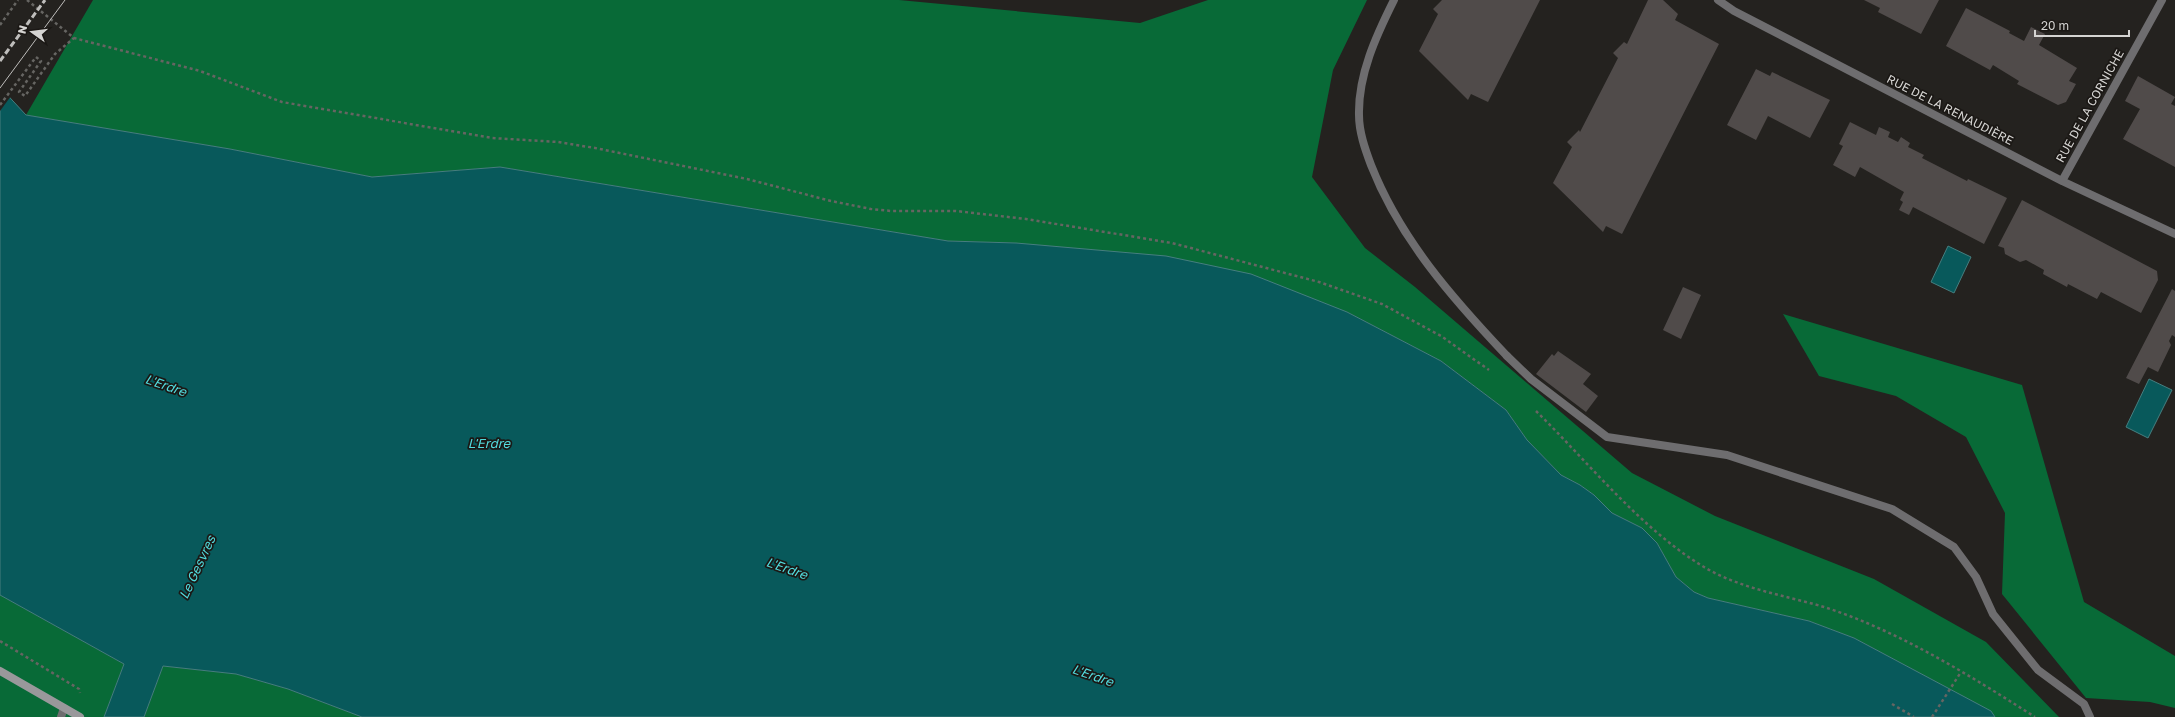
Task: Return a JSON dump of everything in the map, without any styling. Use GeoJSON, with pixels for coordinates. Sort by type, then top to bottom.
{"type":"FeatureCollection","features":[{"type":"Feature","properties":{"kind":"street"},"geometry":{"type":"LineString","coordinates":[[1394,0],[1375,42],[1361,89],[1359,116],[1364,145],[1381,191],[1417,250],[1455,300],[1507,356],[1531,379],[1607,436],[1726,455],[1892,509],[1954,546],[1976,577],[1993,614],[2038,670],[2084,704],[2090,717]]}},
{"type":"Feature","properties":{"kind":"street","name":"RUE DE LA RENAUDIÈRE"},"geometry":{"type":"LineString","coordinates":[[1718,0],[1734,11],[2062,181],[2175,234]]}},
{"type":"Feature","properties":{"kind":"street","name":"RUE DE LA CORNICHE"},"geometry":{"type":"LineString","coordinates":[[2062,181],[2162,0]]}},
{"type":"Feature","properties":{"kind":"street"},"geometry":{"type":"LineString","coordinates":[[0,671],[80,717]]}},
{"type":"Feature","properties":{"kind":"street"},"geometry":{"type":"LineString","coordinates":[[61,717],[64,708]]}},
{"type":"Feature","properties":{"kind":"path"},"geometry":{"type":"LineString","coordinates":[[0,25],[18,0]]}},
{"type":"Feature","properties":{"kind":"path"},"geometry":{"type":"LineString","coordinates":[[27,0],[74,38],[200,70],[231,81],[250,91],[290,103],[492,138],[558,142],[595,148],[747,179],[831,201],[871,208],[891,211],[956,211],[1026,219],[1172,243],[1319,282],[1382,304],[1441,336],[1492,372]]}},
{"type":"Feature","properties":{"kind":"path"},"geometry":{"type":"LineString","coordinates":[[0,105],[36,56],[41,61],[19,92],[25,96],[55,54],[74,38]]}},
{"type":"Feature","properties":{"kind":"path"},"geometry":{"type":"LineString","coordinates":[[1532,407],[1611,488],[1672,546],[1705,568],[1736,582],[1824,607],[1899,638],[1961,672],[2035,717]]}},
{"type":"Feature","properties":{"kind":"path"},"geometry":{"type":"LineString","coordinates":[[1932,717],[1961,672]]}},
{"type":"Feature","properties":{"kind":"path"},"geometry":{"type":"LineString","coordinates":[[1892,704],[1914,717]]}},
{"type":"Feature","properties":{"kind":"green space"},"geometry":{"type":"Polygon","coordinates":[[[93,0],[899,0],[1140,23],[1208,0],[1367,0],[1333,70],[1312,177],[1365,248],[1415,287],[1632,473],[1715,516],[1874,579],[1986,642],[2059,717],[1995,717],[1990,711],[1854,638],[1809,621],[1708,598],[1694,592],[1676,577],[1657,543],[1642,528],[1612,513],[1594,495],[1580,485],[1561,475],[1527,440],[1506,410],[1441,361],[1347,312],[1016,243],[948,241],[500,167],[372,177],[230,149],[26,115],[93,0]]]}},
{"type":"Feature","properties":{"kind":"green space"},"geometry":{"type":"Polygon","coordinates":[[[1783,314],[2022,385],[2084,602],[2175,656],[2175,708],[2150,702],[2086,698],[2002,594],[2005,513],[1966,437],[1896,396],[1819,376],[1783,314]]]}},
{"type":"Feature","properties":{"kind":"green space"},"geometry":{"type":"Polygon","coordinates":[[[0,595],[124,664],[104,717],[0,717],[0,595]]]}},
{"type":"Feature","properties":{"kind":"green space"},"geometry":{"type":"Polygon","coordinates":[[[163,666],[236,674],[288,689],[362,717],[144,717],[163,666]]]}},
{"type":"Feature","properties":{"kind":"water","name":"L'Erdre"},"geometry":{"type":"Polygon","coordinates":[[[0,87],[26,115],[230,149],[372,177],[500,167],[948,241],[1016,243],[1166,256],[1251,274],[1347,312],[1441,361],[1506,410],[1527,440],[1561,475],[1580,485],[1594,495],[1612,513],[1642,528],[1657,543],[1676,577],[1694,592],[1708,598],[1809,621],[1854,638],[1991,711],[1995,717],[362,717],[288,689],[236,674],[163,666],[144,717],[104,717],[124,664],[0,595],[0,87]]]}},
{"type":"Feature","properties":{"kind":"water"},"geometry":{"type":"Polygon","coordinates":[[[1948,246],[1971,257],[1954,293],[1931,282],[1948,246]]]}},
{"type":"Feature","properties":{"kind":"water"},"geometry":{"type":"Polygon","coordinates":[[[2149,379],[2172,390],[2148,438],[2126,427],[2149,379]]]}},
{"type":"Feature","properties":{"kind":"pier"},"geometry":{"type":"Polygon","coordinates":[[[0,85],[11,96],[0,111],[0,85]]]}},
{"type":"Feature","properties":{"kind":"building"},"geometry":{"type":"Polygon","coordinates":[[[1442,0],[1540,0],[1488,102],[1471,94],[1468,100],[1419,51],[1438,14],[1433,9],[1442,0]]]}},
{"type":"Feature","properties":{"kind":"building"},"geometry":{"type":"Polygon","coordinates":[[[1648,0],[1663,0],[1678,14],[1675,20],[1719,44],[1622,234],[1606,226],[1603,232],[1553,183],[1572,147],[1567,142],[1579,130],[1580,132],[1618,58],[1613,53],[1624,42],[1627,44],[1648,0]]]}},
{"type":"Feature","properties":{"kind":"building"},"geometry":{"type":"Polygon","coordinates":[[[1864,0],[1939,0],[1921,34],[1878,12],[1880,8],[1864,0]]]}},
{"type":"Feature","properties":{"kind":"building"},"geometry":{"type":"Polygon","coordinates":[[[1966,8],[2010,31],[2009,33],[2024,41],[2031,27],[2045,34],[2039,45],[2077,68],[2069,81],[2076,84],[2066,102],[2058,105],[2017,84],[2019,81],[1993,65],[1990,70],[1946,46],[1966,8]]]}},
{"type":"Feature","properties":{"kind":"building"},"geometry":{"type":"Polygon","coordinates":[[[1756,69],[1770,76],[1772,72],[1830,100],[1810,138],[1768,116],[1756,140],[1727,125],[1756,69]]]}},
{"type":"Feature","properties":{"kind":"building"},"geometry":{"type":"Polygon","coordinates":[[[2138,76],[2175,97],[2171,104],[2175,106],[2175,167],[2123,139],[2140,109],[2125,101],[2138,76]]]}},
{"type":"Feature","properties":{"kind":"building"},"geometry":{"type":"Polygon","coordinates":[[[1850,122],[1876,135],[1879,127],[1890,132],[1888,137],[1898,142],[1901,137],[1910,143],[1908,147],[1924,155],[1922,158],[1967,181],[1968,179],[2007,198],[1984,244],[1913,207],[1909,215],[1899,210],[1903,202],[1900,200],[1904,192],[1860,167],[1855,177],[1833,165],[1843,146],[1839,144],[1850,122]]]}},
{"type":"Feature","properties":{"kind":"building"},"geometry":{"type":"Polygon","coordinates":[[[2022,200],[2157,271],[2158,280],[2141,313],[2101,292],[2097,299],[2068,284],[2067,287],[2043,274],[2044,270],[2026,260],[2020,262],[2005,254],[2004,248],[1998,246],[2022,200]]]}},
{"type":"Feature","properties":{"kind":"building"},"geometry":{"type":"Polygon","coordinates":[[[1683,287],[1701,295],[1681,339],[1663,330],[1683,287]]]}},
{"type":"Feature","properties":{"kind":"building"},"geometry":{"type":"Polygon","coordinates":[[[2172,289],[2175,291],[2175,337],[2172,335],[2169,341],[2171,345],[2158,372],[2148,367],[2139,384],[2126,378],[2172,289]]]}},
{"type":"Feature","properties":{"kind":"building"},"geometry":{"type":"Polygon","coordinates":[[[1558,351],[1591,374],[1583,384],[1598,396],[1586,412],[1536,374],[1552,354],[1554,356],[1558,351]]]}},
{"type":"Feature","properties":{"kind":"tram line"},"geometry":{"type":"LineString","coordinates":[[0,88],[65,0]]}},
{"type":"Feature","properties":{"kind":"railway"},"geometry":{"type":"LineString","coordinates":[[0,61],[45,0]]}},
{"type":"Feature","properties":{"kind":"water label","name":"Le Gesvres"},"geometry":{"type":"Point","coordinates":[197,567]}}]}
